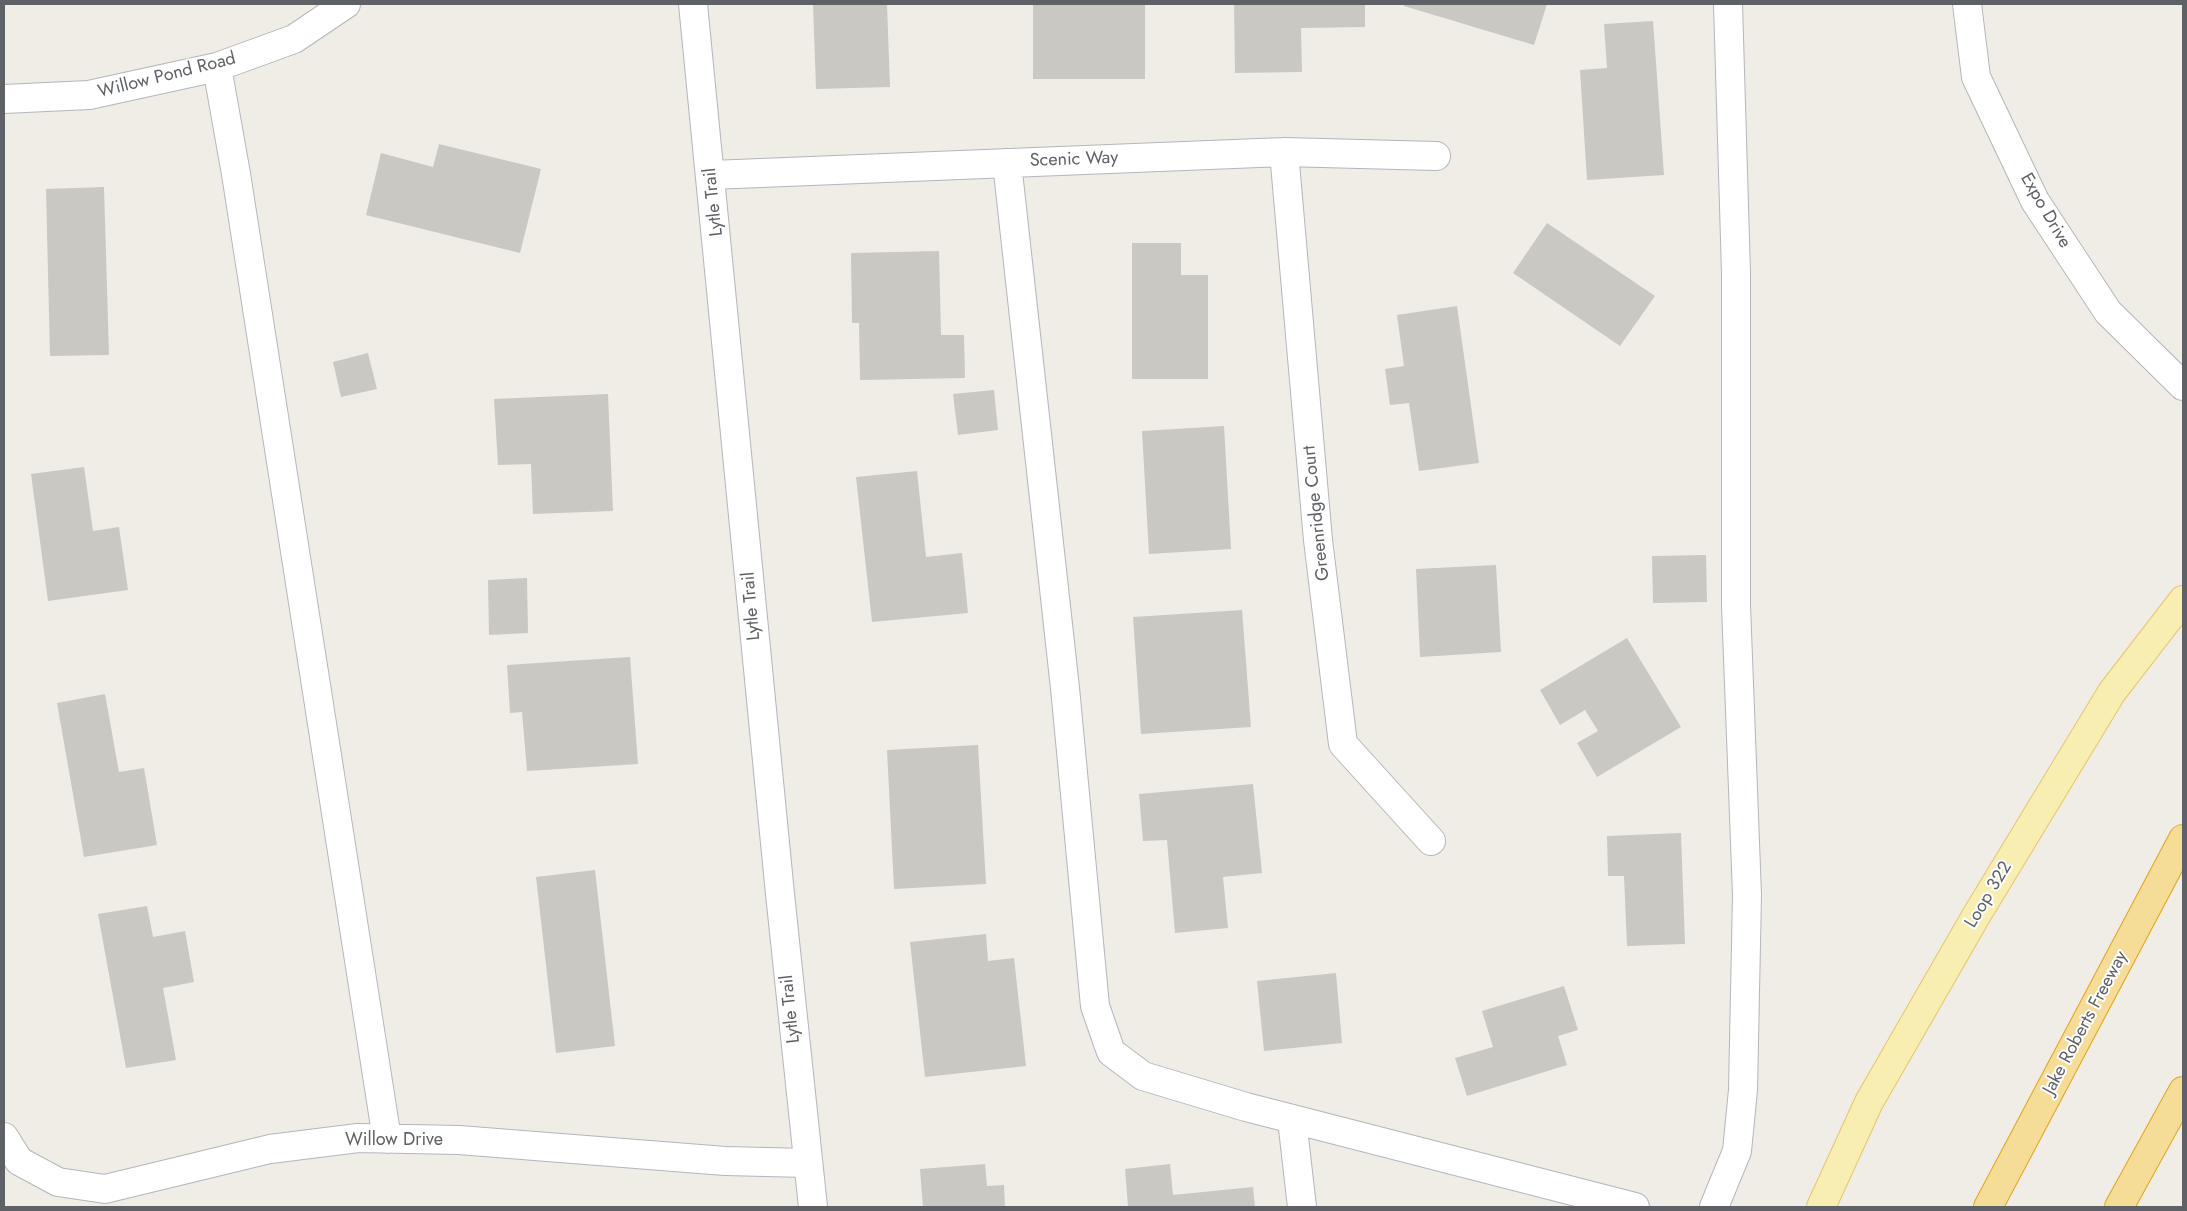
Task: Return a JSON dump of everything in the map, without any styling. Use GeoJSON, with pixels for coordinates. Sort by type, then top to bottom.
{"type":"FeatureCollection","features":[{"type":"Feature","properties":{"kind":"highway","name":"Jake Roberts Freeway"},"geometry":{"type":"LineString","coordinates":[[1988,1207],[2183,839]]}},
{"type":"Feature","properties":{"kind":"highway"},"geometry":{"type":"LineString","coordinates":[[2120,1207],[2183,1091]]}},
{"type":"Feature","properties":{"kind":"main road","name":"Loop 322"},"geometry":{"type":"LineString","coordinates":[[1820,1207],[1870,1102],[1981,908],[2112,692],[2183,600]]}},
{"type":"Feature","properties":{"kind":"street","name":"Willow Pond Road"},"geometry":{"type":"LineString","coordinates":[[4,99],[89,95],[217,67],[294,39],[346,4]]}},
{"type":"Feature","properties":{"kind":"street","name":"Lytle Trail"},"geometry":{"type":"LineString","coordinates":[[693,4],[807,1163],[813,1207]]}},
{"type":"Feature","properties":{"kind":"street"},"geometry":{"type":"LineString","coordinates":[[1714,1207],[1737,1151],[1744,1090],[1747,895],[1736,605],[1736,273],[1728,4]]}},
{"type":"Feature","properties":{"kind":"street","name":"Expo Drive"},"geometry":{"type":"LineString","coordinates":[[1967,4],[1976,77],[2035,201],[2108,312],[2183,386]]}},
{"type":"Feature","properties":{"kind":"street"},"geometry":{"type":"LineString","coordinates":[[217,67],[236,174],[386,1139]]}},
{"type":"Feature","properties":{"kind":"street","name":"Scenic Way"},"geometry":{"type":"LineString","coordinates":[[711,175],[1284,152],[1436,156]]}},
{"type":"Feature","properties":{"kind":"street","name":"Greenridge Court"},"geometry":{"type":"LineString","coordinates":[[1284,152],[1318,540],[1343,744],[1431,841]]}},
{"type":"Feature","properties":{"kind":"street"},"geometry":{"type":"LineString","coordinates":[[1007,163],[1065,688],[1095,1006],[1111,1052],[1143,1076],[1292,1120],[1635,1207]]}},
{"type":"Feature","properties":{"kind":"street"},"geometry":{"type":"LineString","coordinates":[[1292,1120],[1302,1207]]}},
{"type":"Feature","properties":{"kind":"street","name":"Willow Drive"},"geometry":{"type":"LineString","coordinates":[[4,1137],[19,1161],[58,1182],[105,1189],[270,1149],[358,1138],[459,1140],[725,1161],[807,1163]]}},
{"type":"Feature","properties":{"kind":"building"},"geometry":{"type":"Polygon","coordinates":[[[813,4],[887,4],[890,87],[816,89],[813,4]]]}},
{"type":"Feature","properties":{"kind":"building"},"geometry":{"type":"Polygon","coordinates":[[[1033,4],[1145,4],[1145,79],[1033,79],[1033,4]]]}},
{"type":"Feature","properties":{"kind":"building"},"geometry":{"type":"Polygon","coordinates":[[[1234,4],[1365,4],[1365,27],[1301,28],[1302,72],[1235,73],[1234,4]]]}},
{"type":"Feature","properties":{"kind":"building"},"geometry":{"type":"Polygon","coordinates":[[[1404,4],[1547,4],[1534,45],[1404,6],[1404,4]]]}},
{"type":"Feature","properties":{"kind":"building"},"geometry":{"type":"Polygon","coordinates":[[[1653,21],[1664,175],[1587,180],[1580,70],[1607,68],[1604,24],[1653,21]]]}},
{"type":"Feature","properties":{"kind":"building"},"geometry":{"type":"Polygon","coordinates":[[[439,144],[541,169],[520,253],[366,215],[381,153],[433,167],[439,144]]]}},
{"type":"Feature","properties":{"kind":"building"},"geometry":{"type":"Polygon","coordinates":[[[104,187],[109,355],[50,356],[46,189],[104,187]]]}},
{"type":"Feature","properties":{"kind":"building"},"geometry":{"type":"Polygon","coordinates":[[[1547,223],[1655,296],[1620,346],[1513,273],[1547,223]]]}},
{"type":"Feature","properties":{"kind":"building"},"geometry":{"type":"Polygon","coordinates":[[[1132,243],[1181,243],[1181,275],[1208,275],[1208,379],[1132,379],[1132,243]]]}},
{"type":"Feature","properties":{"kind":"building"},"geometry":{"type":"Polygon","coordinates":[[[939,251],[941,335],[964,335],[965,378],[860,380],[859,323],[852,323],[851,253],[939,251]]]}},
{"type":"Feature","properties":{"kind":"building"},"geometry":{"type":"Polygon","coordinates":[[[1457,306],[1479,463],[1419,471],[1409,403],[1390,405],[1385,369],[1404,366],[1397,315],[1457,306]]]}},
{"type":"Feature","properties":{"kind":"building"},"geometry":{"type":"Polygon","coordinates":[[[368,353],[377,389],[341,397],[333,362],[368,353]]]}},
{"type":"Feature","properties":{"kind":"building"},"geometry":{"type":"Polygon","coordinates":[[[994,390],[998,430],[958,435],[953,394],[994,390]]]}},
{"type":"Feature","properties":{"kind":"building"},"geometry":{"type":"Polygon","coordinates":[[[608,394],[613,511],[533,514],[531,464],[498,465],[494,399],[608,394]]]}},
{"type":"Feature","properties":{"kind":"building"},"geometry":{"type":"Polygon","coordinates":[[[1224,426],[1231,549],[1149,554],[1142,431],[1224,426]]]}},
{"type":"Feature","properties":{"kind":"building"},"geometry":{"type":"Polygon","coordinates":[[[84,467],[93,531],[119,527],[128,590],[48,601],[31,474],[84,467]]]}},
{"type":"Feature","properties":{"kind":"building"},"geometry":{"type":"Polygon","coordinates":[[[917,471],[926,557],[962,553],[968,613],[872,622],[856,477],[917,471]]]}},
{"type":"Feature","properties":{"kind":"building"},"geometry":{"type":"Polygon","coordinates":[[[1706,555],[1707,602],[1653,603],[1652,556],[1706,555]]]}},
{"type":"Feature","properties":{"kind":"building"},"geometry":{"type":"Polygon","coordinates":[[[1496,565],[1501,652],[1420,657],[1416,569],[1496,565]]]}},
{"type":"Feature","properties":{"kind":"building"},"geometry":{"type":"Polygon","coordinates":[[[527,578],[528,633],[489,635],[488,580],[527,578]]]}},
{"type":"Feature","properties":{"kind":"building"},"geometry":{"type":"Polygon","coordinates":[[[1242,610],[1251,727],[1141,734],[1133,617],[1242,610]]]}},
{"type":"Feature","properties":{"kind":"building"},"geometry":{"type":"Polygon","coordinates":[[[1627,638],[1681,727],[1597,777],[1577,743],[1598,731],[1585,710],[1560,725],[1540,690],[1627,638]]]}},
{"type":"Feature","properties":{"kind":"building"},"geometry":{"type":"Polygon","coordinates":[[[630,657],[638,764],[527,771],[522,712],[510,713],[507,665],[630,657]]]}},
{"type":"Feature","properties":{"kind":"building"},"geometry":{"type":"Polygon","coordinates":[[[105,694],[119,772],[144,768],[157,845],[84,857],[57,703],[105,694]]]}},
{"type":"Feature","properties":{"kind":"building"},"geometry":{"type":"Polygon","coordinates":[[[978,745],[986,884],[894,889],[887,750],[978,745]]]}},
{"type":"Feature","properties":{"kind":"building"},"geometry":{"type":"Polygon","coordinates":[[[1253,784],[1262,873],[1223,877],[1228,928],[1175,933],[1167,840],[1143,841],[1139,794],[1253,784]]]}},
{"type":"Feature","properties":{"kind":"building"},"geometry":{"type":"Polygon","coordinates":[[[1681,833],[1685,944],[1627,946],[1624,876],[1608,876],[1607,836],[1681,833]]]}},
{"type":"Feature","properties":{"kind":"building"},"geometry":{"type":"Polygon","coordinates":[[[595,870],[615,1046],[556,1053],[536,877],[595,870]]]}},
{"type":"Feature","properties":{"kind":"building"},"geometry":{"type":"Polygon","coordinates":[[[147,906],[153,937],[185,931],[194,982],[163,988],[176,1060],[126,1068],[98,914],[147,906]]]}},
{"type":"Feature","properties":{"kind":"building"},"geometry":{"type":"Polygon","coordinates":[[[986,934],[988,961],[1014,958],[1026,1066],[925,1077],[910,942],[986,934]]]}},
{"type":"Feature","properties":{"kind":"building"},"geometry":{"type":"Polygon","coordinates":[[[1336,973],[1342,1043],[1264,1051],[1257,981],[1336,973]]]}},
{"type":"Feature","properties":{"kind":"building"},"geometry":{"type":"Polygon","coordinates":[[[1564,986],[1578,1030],[1558,1036],[1567,1065],[1467,1096],[1455,1058],[1493,1047],[1482,1011],[1564,986]]]}},
{"type":"Feature","properties":{"kind":"building"},"geometry":{"type":"Polygon","coordinates":[[[985,1164],[987,1186],[1004,1185],[1005,1207],[923,1207],[920,1169],[985,1164]]]}},
{"type":"Feature","properties":{"kind":"building"},"geometry":{"type":"Polygon","coordinates":[[[1170,1164],[1173,1195],[1253,1187],[1255,1207],[1128,1207],[1125,1169],[1170,1164]]]}}]}
